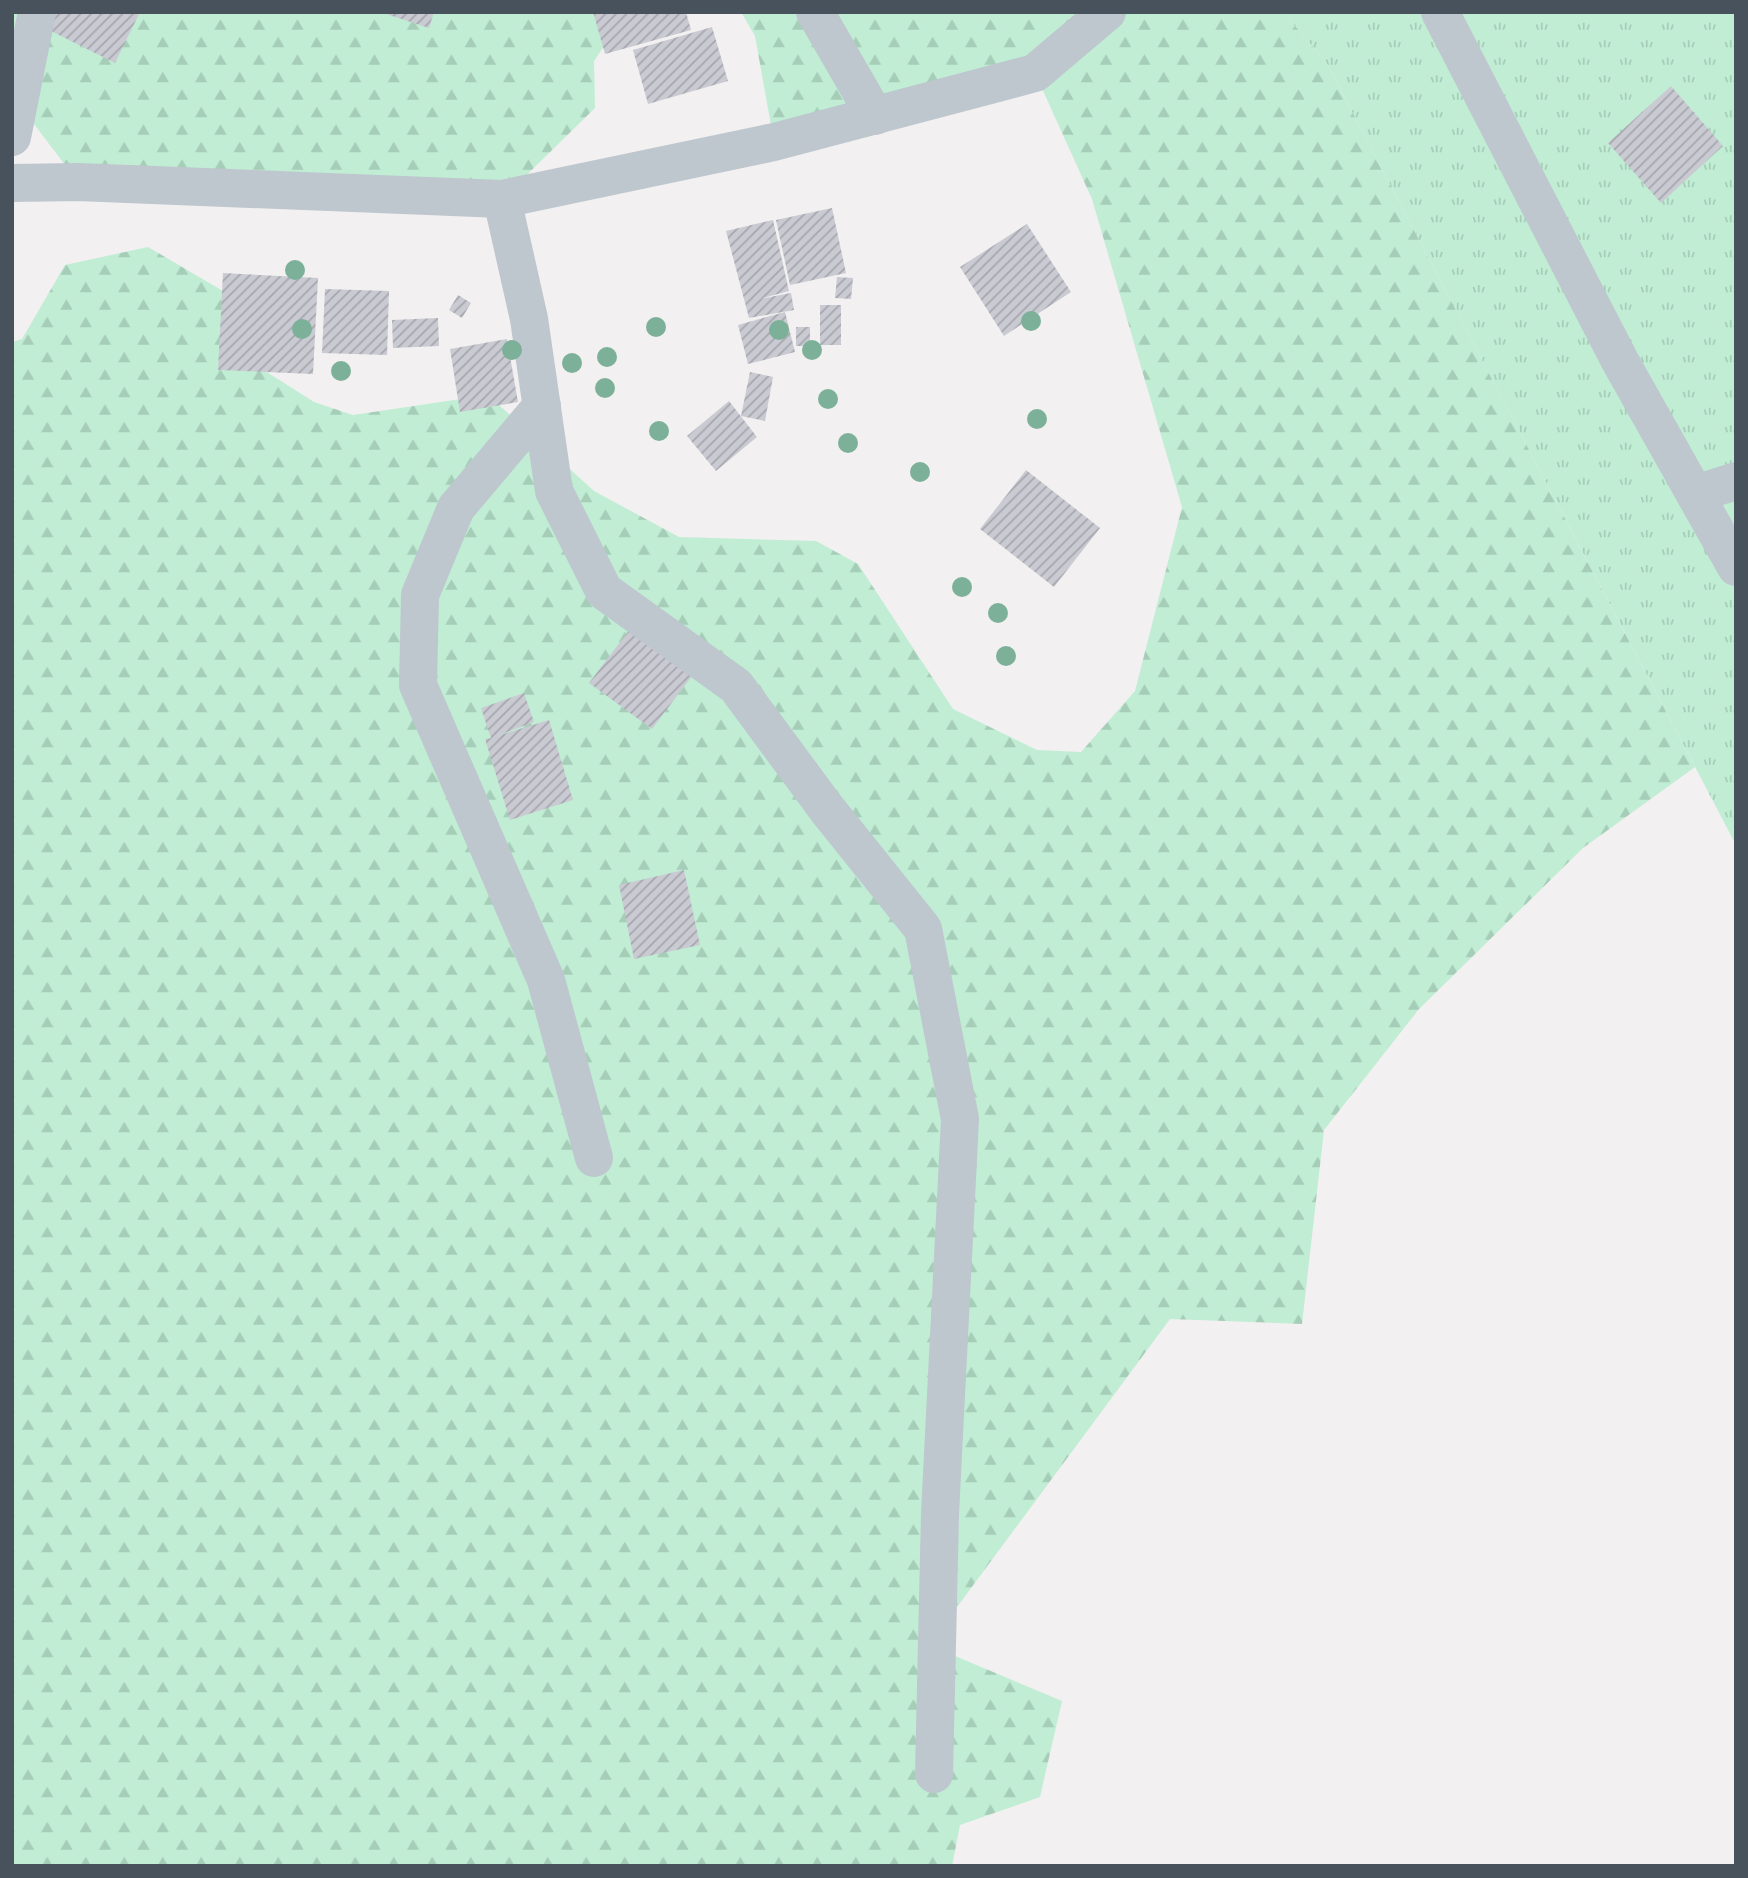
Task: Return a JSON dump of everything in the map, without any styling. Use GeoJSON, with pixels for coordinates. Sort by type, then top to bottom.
{"type":"FeatureCollection","features":[{"type":"Feature","properties":{"kind":"street"},"geometry":{"type":"LineString","coordinates":[[12,137],[37,12]]}},
{"type":"Feature","properties":{"kind":"street"},"geometry":{"type":"LineString","coordinates":[[815,12],[875,116]]}},
{"type":"Feature","properties":{"kind":"street"},"geometry":{"type":"LineString","coordinates":[[12,183],[78,182],[502,199],[774,142],[1035,73],[1107,12]]}},
{"type":"Feature","properties":{"kind":"street"},"geometry":{"type":"LineString","coordinates":[[1440,12],[1620,361],[1736,567]]}},
{"type":"Feature","properties":{"kind":"street"},"geometry":{"type":"LineString","coordinates":[[502,199],[529,319],[554,491],[604,591],[736,686],[826,808],[923,929],[960,1119],[940,1514],[934,1774]]}},
{"type":"Feature","properties":{"kind":"street"},"geometry":{"type":"LineString","coordinates":[[542,406],[456,508],[420,595],[418,685],[546,980],[594,1158]]}},
{"type":"Feature","properties":{"kind":"street"},"geometry":{"type":"LineString","coordinates":[[1695,494],[1736,481]]}},
{"type":"Feature","properties":{"kind":"green space"},"geometry":{"type":"Polygon","coordinates":[[[12,12],[627,12],[594,61],[595,108],[502,199],[78,182],[12,95],[12,12]]]}},
{"type":"Feature","properties":{"kind":"green space"},"geometry":{"type":"Polygon","coordinates":[[[741,12],[1283,12],[1326,62],[1695,767],[1583,848],[1419,1009],[1324,1130],[1302,1324],[1170,1319],[929,1645],[1062,1701],[1040,1797],[960,1825],[952,1866],[12,1866],[12,342],[22,339],[65,265],[148,247],[223,291],[262,369],[314,402],[353,415],[488,395],[594,491],[679,537],[816,541],[858,564],[953,709],[1037,750],[1081,752],[1135,691],[1182,507],[1092,199],[1035,73],[774,142],[755,36],[741,12]]]}},
{"type":"Feature","properties":{"kind":"green space"},"geometry":{"type":"Polygon","coordinates":[[[1283,12],[1736,12],[1736,845],[1326,62],[1283,12]]]}},
{"type":"Feature","properties":{"kind":"building"},"geometry":{"type":"Polygon","coordinates":[[[57,12],[140,12],[115,63],[49,30],[57,12]]]}},
{"type":"Feature","properties":{"kind":"building"},"geometry":{"type":"Polygon","coordinates":[[[380,12],[434,12],[429,28],[380,12]]]}},
{"type":"Feature","properties":{"kind":"building"},"geometry":{"type":"Polygon","coordinates":[[[593,12],[686,12],[691,30],[605,54],[593,12]]]}},
{"type":"Feature","properties":{"kind":"building"},"geometry":{"type":"Polygon","coordinates":[[[712,27],[728,81],[648,104],[633,50],[712,27]]]}},
{"type":"Feature","properties":{"kind":"building"},"geometry":{"type":"Polygon","coordinates":[[[1671,86],[1723,146],[1661,203],[1608,143],[1671,86]]]}},
{"type":"Feature","properties":{"kind":"building"},"geometry":{"type":"Polygon","coordinates":[[[832,208],[846,273],[790,285],[776,220],[832,208]]]}},
{"type":"Feature","properties":{"kind":"building"},"geometry":{"type":"Polygon","coordinates":[[[773,220],[789,291],[759,299],[791,293],[794,310],[749,318],[726,231],[773,220]]]}},
{"type":"Feature","properties":{"kind":"building"},"geometry":{"type":"Polygon","coordinates":[[[1027,224],[1071,292],[1004,336],[960,267],[1027,224]]]}},
{"type":"Feature","properties":{"kind":"building"},"geometry":{"type":"Polygon","coordinates":[[[223,273],[318,278],[313,374],[218,370],[223,273]]]}},
{"type":"Feature","properties":{"kind":"building"},"geometry":{"type":"Polygon","coordinates":[[[837,277],[853,278],[851,299],[835,298],[837,277]]]}},
{"type":"Feature","properties":{"kind":"building"},"geometry":{"type":"Polygon","coordinates":[[[325,289],[389,291],[387,355],[322,353],[325,289]]]}},
{"type":"Feature","properties":{"kind":"building"},"geometry":{"type":"Polygon","coordinates":[[[458,295],[471,303],[462,318],[449,310],[458,295]]]}},
{"type":"Feature","properties":{"kind":"building"},"geometry":{"type":"Polygon","coordinates":[[[820,305],[841,305],[841,345],[820,345],[820,305]]]}},
{"type":"Feature","properties":{"kind":"building"},"geometry":{"type":"Polygon","coordinates":[[[785,312],[795,352],[748,364],[738,325],[785,312]]]}},
{"type":"Feature","properties":{"kind":"building"},"geometry":{"type":"Polygon","coordinates":[[[438,318],[439,346],[393,348],[392,320],[438,318]]]}},
{"type":"Feature","properties":{"kind":"building"},"geometry":{"type":"Polygon","coordinates":[[[796,327],[810,327],[810,346],[796,346],[796,327]]]}},
{"type":"Feature","properties":{"kind":"building"},"geometry":{"type":"Polygon","coordinates":[[[507,339],[518,402],[460,412],[450,349],[507,339]]]}},
{"type":"Feature","properties":{"kind":"building"},"geometry":{"type":"Polygon","coordinates":[[[750,372],[773,377],[765,421],[741,416],[750,372]]]}},
{"type":"Feature","properties":{"kind":"building"},"geometry":{"type":"Polygon","coordinates":[[[729,401],[757,437],[716,471],[687,436],[729,401]]]}},
{"type":"Feature","properties":{"kind":"building"},"geometry":{"type":"Polygon","coordinates":[[[1026,470],[1100,528],[1054,587],[980,529],[1026,470]]]}},
{"type":"Feature","properties":{"kind":"building"},"geometry":{"type":"Polygon","coordinates":[[[633,625],[695,672],[652,729],[589,683],[633,625]]]}},
{"type":"Feature","properties":{"kind":"building"},"geometry":{"type":"Polygon","coordinates":[[[524,693],[534,722],[497,736],[549,720],[573,800],[510,820],[485,739],[491,738],[481,708],[524,693]]]}},
{"type":"Feature","properties":{"kind":"building"},"geometry":{"type":"Polygon","coordinates":[[[684,870],[700,945],[634,959],[619,885],[684,870]]]}}]}
